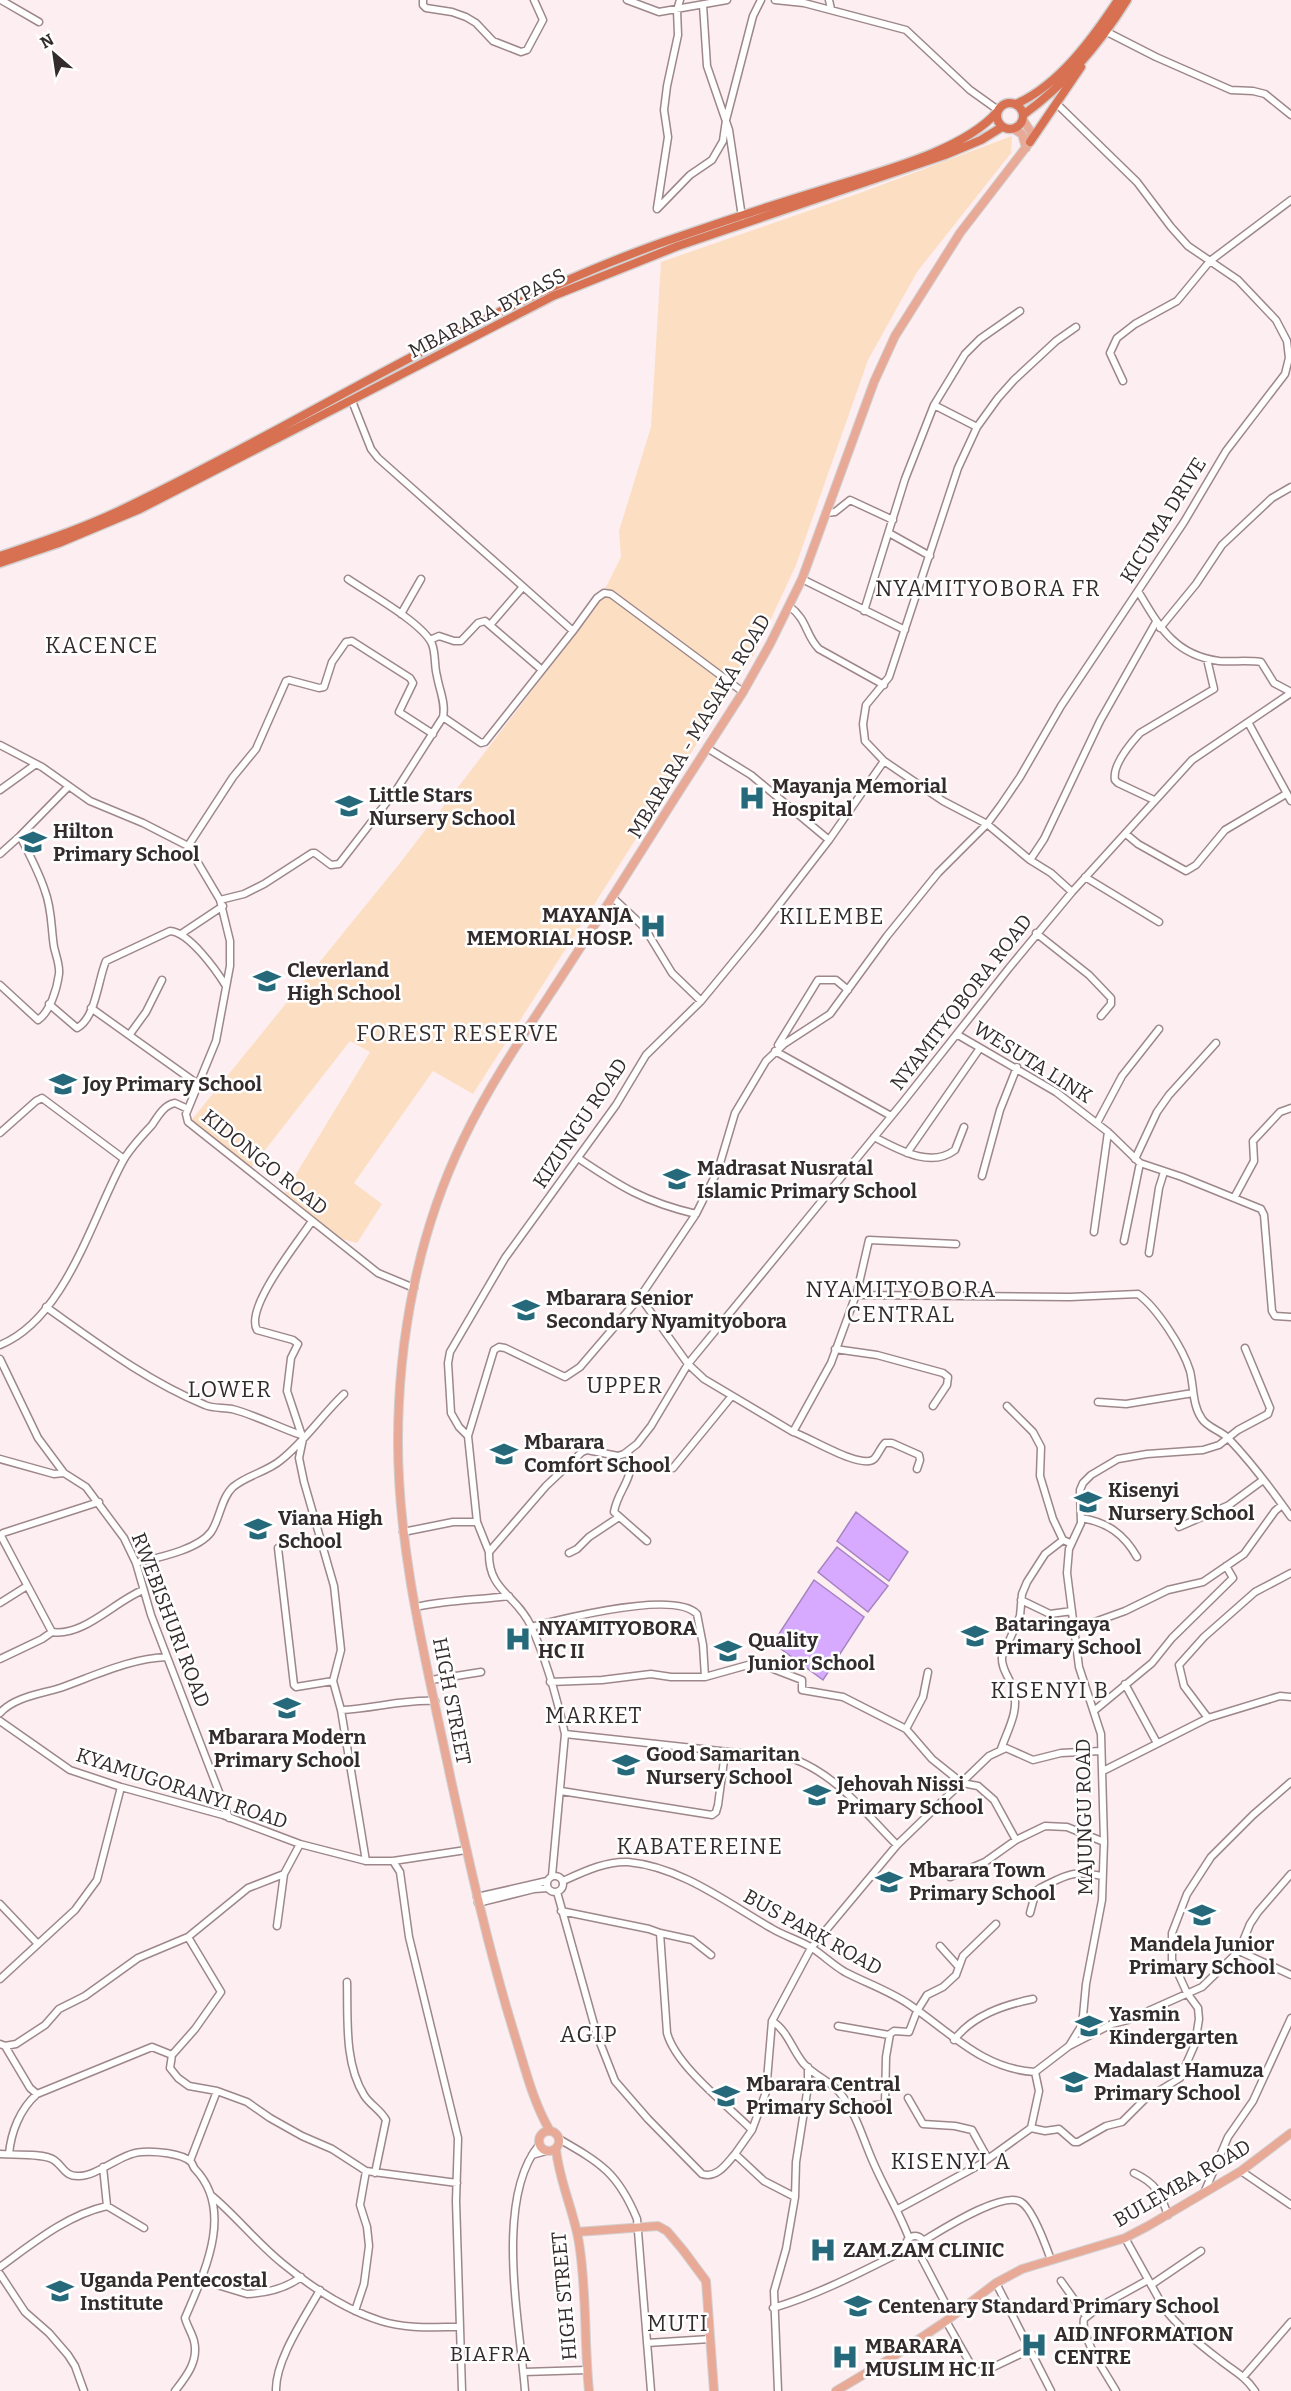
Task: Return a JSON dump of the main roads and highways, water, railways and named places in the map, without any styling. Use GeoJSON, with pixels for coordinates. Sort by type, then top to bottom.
{"type":"FeatureCollection","features":[{"type":"Feature","properties":{"kind":"highway"},"geometry":{"type":"LineString","coordinates":[[1118,0],[1087,42],[1035,94],[1016,104],[1004,104],[997,111],[997,121],[1002,127],[1014,129],[1023,117],[1064,86],[1107,32],[1127,0]]}},
{"type":"Feature","properties":{"kind":"highway"},"geometry":{"type":"LineString","coordinates":[[1028,145],[1057,104],[1064,86]]}},
{"type":"Feature","properties":{"kind":"highway"},"geometry":{"type":"LineString","coordinates":[[1016,104],[1023,117]]}},
{"type":"Feature","properties":{"kind":"highway","name":"MBARARA BYPASS"},"geometry":{"type":"LineString","coordinates":[[0,556],[56,537],[122,510],[474,325],[560,284],[681,236],[939,150],[975,130],[997,111]]}},
{"type":"Feature","properties":{"kind":"highway","name":"MBARARA BYPASS"},"geometry":{"type":"LineString","coordinates":[[0,563],[59,543],[140,509],[522,312],[619,268],[945,155],[981,140],[1002,127]]}},
{"type":"Feature","properties":{"kind":"main road"},"geometry":{"type":"LineString","coordinates":[[1023,117],[1031,132],[1028,145]]}},
{"type":"Feature","properties":{"kind":"main road"},"geometry":{"type":"LineString","coordinates":[[1014,129],[1022,134],[1028,145]]}},
{"type":"Feature","properties":{"kind":"main road","name":"MBARARA - MASAKA ROAD"},"geometry":{"type":"LineString","coordinates":[[414,1288],[428,1230],[445,1182],[464,1139],[506,1066],[743,692],[789,606],[802,579],[874,382],[895,336],[960,233],[1028,145]]}},
{"type":"Feature","properties":{"kind":"main road","name":"HIGH STREET"},"geometry":{"type":"LineString","coordinates":[[414,1288],[407,1322],[400,1395],[398,1443],[403,1532],[435,1701],[478,1900],[509,2017],[539,2113],[550,2131],[556,2133],[551,2147]]}},
{"type":"Feature","properties":{"kind":"main road","name":"HIGH STREET"},"geometry":{"type":"LineString","coordinates":[[539,2113],[540,2136],[551,2147],[577,2232],[586,2308],[589,2391]]}},
{"type":"Feature","properties":{"kind":"main road"},"geometry":{"type":"LineString","coordinates":[[540,2136],[550,2131]]}},
{"type":"Feature","properties":{"kind":"main road","name":"BULEMBA ROAD"},"geometry":{"type":"LineString","coordinates":[[836,2391],[888,2360],[996,2283],[1022,2269],[1125,2238],[1240,2171],[1290,2137]]}},
{"type":"Feature","properties":{"kind":"main road"},"geometry":{"type":"LineString","coordinates":[[577,2232],[639,2226],[661,2227],[703,2274],[708,2296],[714,2391]]}},
{"type":"Feature","properties":{"kind":"place","name":"Mayanja Memorial Hospital"},"geometry":{"type":"Point","coordinates":[752,798]}},
{"type":"Feature","properties":{"kind":"place","name":"Little Stars Nursery School"},"geometry":{"type":"Point","coordinates":[349,806]}},
{"type":"Feature","properties":{"kind":"place","name":"Hilton Primary School"},"geometry":{"type":"Point","coordinates":[33,842]}},
{"type":"Feature","properties":{"kind":"place","name":"MAYANJA MEMORIAL HOSP."},"geometry":{"type":"Point","coordinates":[653,926]}},
{"type":"Feature","properties":{"kind":"place","name":"Cleverland High School"},"geometry":{"type":"Point","coordinates":[267,981]}},
{"type":"Feature","properties":{"kind":"place","name":"Joy Primary School"},"geometry":{"type":"Point","coordinates":[63,1084]}},
{"type":"Feature","properties":{"kind":"place","name":"Madrasat Nusratal Islamic Primary School"},"geometry":{"type":"Point","coordinates":[677,1179]}},
{"type":"Feature","properties":{"kind":"place","name":"Mbarara Senior Secondary Nyamityobora"},"geometry":{"type":"Point","coordinates":[526,1310]}},
{"type":"Feature","properties":{"kind":"place","name":"Mbarara Comfort School"},"geometry":{"type":"Point","coordinates":[504,1454]}},
{"type":"Feature","properties":{"kind":"place","name":"Kisenyi Nursery School"},"geometry":{"type":"Point","coordinates":[1088,1502]}},
{"type":"Feature","properties":{"kind":"place","name":"Viana High School"},"geometry":{"type":"Point","coordinates":[258,1529]}},
{"type":"Feature","properties":{"kind":"place","name":"Bataringaya Primary School"},"geometry":{"type":"Point","coordinates":[975,1636]}},
{"type":"Feature","properties":{"kind":"place","name":"NYAMITYOBORA HC II"},"geometry":{"type":"Point","coordinates":[518,1639]}},
{"type":"Feature","properties":{"kind":"place","name":"Quality Junior School"},"geometry":{"type":"Point","coordinates":[728,1651]}},
{"type":"Feature","properties":{"kind":"place","name":"Mbarara Modern Primary School"},"geometry":{"type":"Point","coordinates":[287,1708]}},
{"type":"Feature","properties":{"kind":"place","name":"Good Samaritan Nursery School"},"geometry":{"type":"Point","coordinates":[626,1765]}},
{"type":"Feature","properties":{"kind":"place","name":"Jehovah Nissi Primary School"},"geometry":{"type":"Point","coordinates":[817,1795]}},
{"type":"Feature","properties":{"kind":"place","name":"Mbarara Town Primary School"},"geometry":{"type":"Point","coordinates":[889,1882]}},
{"type":"Feature","properties":{"kind":"place","name":"Mandela Junior Primary School"},"geometry":{"type":"Point","coordinates":[1202,1915]}},
{"type":"Feature","properties":{"kind":"place","name":"Yasmin Kindergarten"},"geometry":{"type":"Point","coordinates":[1089,2026]}},
{"type":"Feature","properties":{"kind":"place","name":"Madalast Hamuza Primary School"},"geometry":{"type":"Point","coordinates":[1074,2082]}},
{"type":"Feature","properties":{"kind":"place","name":"Mbarara Central Primary School"},"geometry":{"type":"Point","coordinates":[726,2096]}},
{"type":"Feature","properties":{"kind":"place","name":"ZAM.ZAM CLINIC"},"geometry":{"type":"Point","coordinates":[823,2250]}},
{"type":"Feature","properties":{"kind":"place","name":"Uganda Pentecostal Institute"},"geometry":{"type":"Point","coordinates":[60,2291]}},
{"type":"Feature","properties":{"kind":"place","name":"Centenary Standard Primary School"},"geometry":{"type":"Point","coordinates":[858,2306]}},
{"type":"Feature","properties":{"kind":"place","name":"AID INFORMATION CENTRE"},"geometry":{"type":"Point","coordinates":[1034,2345]}},
{"type":"Feature","properties":{"kind":"place","name":"MBARARA MUSLIM HC II"},"geometry":{"type":"Point","coordinates":[845,2357]}},
{"type":"Feature","properties":{"kind":"district","name":"NYAMITYOBORA FR"},"geometry":{"type":"Point","coordinates":[988,588]}},
{"type":"Feature","properties":{"kind":"district","name":"KACENCE"},"geometry":{"type":"Point","coordinates":[102,645]}},
{"type":"Feature","properties":{"kind":"district","name":"KILEMBE"},"geometry":{"type":"Point","coordinates":[832,916]}},
{"type":"Feature","properties":{"kind":"district","name":"FOREST RESERVE"},"geometry":{"type":"Point","coordinates":[458,1033]}},
{"type":"Feature","properties":{"kind":"district","name":"NYAMITYOBORA CENTRAL"},"geometry":{"type":"Point","coordinates":[901,1302]}},
{"type":"Feature","properties":{"kind":"district","name":"UPPER"},"geometry":{"type":"Point","coordinates":[625,1385]}},
{"type":"Feature","properties":{"kind":"district","name":"LOWER"},"geometry":{"type":"Point","coordinates":[230,1389]}},
{"type":"Feature","properties":{"kind":"district","name":"KISENYI B"},"geometry":{"type":"Point","coordinates":[1050,1690]}},
{"type":"Feature","properties":{"kind":"district","name":"MARKET"},"geometry":{"type":"Point","coordinates":[594,1715]}},
{"type":"Feature","properties":{"kind":"district","name":"KABATEREINE"},"geometry":{"type":"Point","coordinates":[700,1846]}},
{"type":"Feature","properties":{"kind":"district","name":"AGIP"},"geometry":{"type":"Point","coordinates":[589,2034]}},
{"type":"Feature","properties":{"kind":"district","name":"KISENYI A"},"geometry":{"type":"Point","coordinates":[951,2161]}},
{"type":"Feature","properties":{"kind":"district","name":"MUTI"},"geometry":{"type":"Point","coordinates":[678,2323]}},
{"type":"Feature","properties":{"kind":"district","name":"BIAFRA"},"geometry":{"type":"Point","coordinates":[491,2354]}}]}
